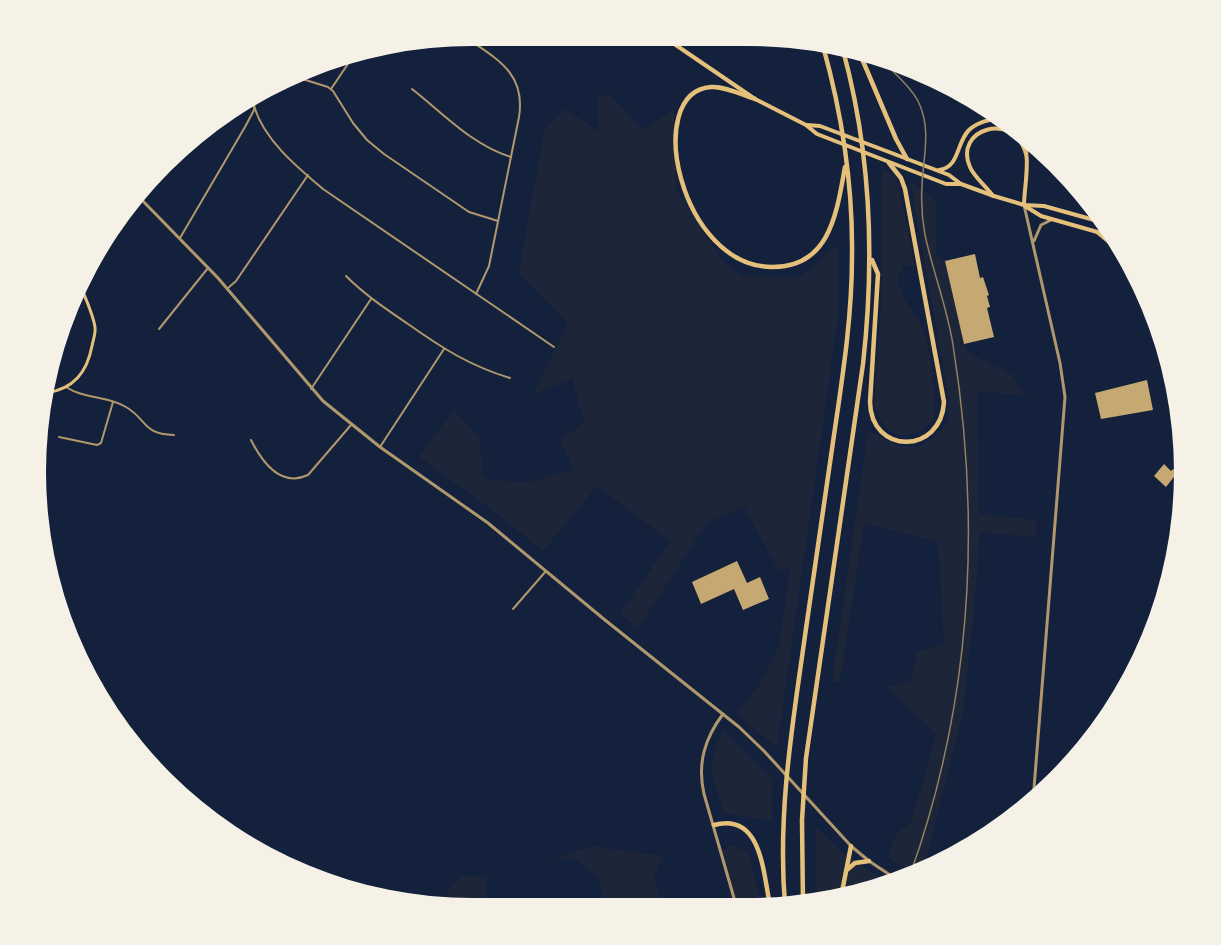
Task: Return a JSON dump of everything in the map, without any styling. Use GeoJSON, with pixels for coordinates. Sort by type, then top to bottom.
{"type":"FeatureCollection","features":[{"type":"Feature","properties":{"kind":"highway"},"geometry":{"type":"LineString","coordinates":[[785,897],[783,838],[786,770],[842,384],[851,304],[851,215],[846,162],[835,94],[825,54]]}},
{"type":"Feature","properties":{"kind":"highway"},"geometry":{"type":"LineString","coordinates":[[803,895],[801,853],[806,766],[863,364],[869,301],[870,258],[866,162],[856,102],[845,58]]}},
{"type":"Feature","properties":{"kind":"highway"},"geometry":{"type":"LineString","coordinates":[[865,63],[896,139],[907,159]]}},
{"type":"Feature","properties":{"kind":"highway"},"geometry":{"type":"LineString","coordinates":[[755,99],[720,87],[703,88],[693,93],[685,102],[678,123],[676,158],[684,193],[694,213],[707,231],[730,253],[746,262],[770,267],[793,264],[814,252],[824,241],[832,225],[846,162]]}},
{"type":"Feature","properties":{"kind":"highway"},"geometry":{"type":"LineString","coordinates":[[870,258],[878,274],[871,415],[878,428],[888,437],[902,441],[916,441],[928,435],[938,425],[943,414],[944,402],[905,189],[902,180],[887,162]]}},
{"type":"Feature","properties":{"kind":"highway"},"geometry":{"type":"LineString","coordinates":[[714,825],[735,823],[753,838],[760,857],[769,898]]}},
{"type":"Feature","properties":{"kind":"highway"},"geometry":{"type":"LineString","coordinates":[[843,888],[851,846]]}},
{"type":"Feature","properties":{"kind":"highway"},"geometry":{"type":"LineString","coordinates":[[845,877],[852,864],[868,861]]}},
{"type":"Feature","properties":{"kind":"main road"},"geometry":{"type":"LineString","coordinates":[[677,46],[755,99],[806,125],[817,134],[946,184],[961,184]]}},
{"type":"Feature","properties":{"kind":"main road"},"geometry":{"type":"LineString","coordinates":[[935,170],[945,169],[953,163],[964,136],[969,130],[989,121]]}},
{"type":"Feature","properties":{"kind":"main road"},"geometry":{"type":"LineString","coordinates":[[806,125],[820,126],[929,167],[949,175],[961,184],[994,196],[1024,205],[1044,206],[1090,219]]}},
{"type":"Feature","properties":{"kind":"main road"},"geometry":{"type":"LineString","coordinates":[[994,196],[973,172],[967,153],[972,141],[979,133],[986,129],[999,128]]}},
{"type":"Feature","properties":{"kind":"main road"},"geometry":{"type":"LineString","coordinates":[[1023,147],[1027,154],[1024,205]]}},
{"type":"Feature","properties":{"kind":"main road"},"geometry":{"type":"LineString","coordinates":[[1024,205],[1041,216],[1101,233]]}},
{"type":"Feature","properties":{"kind":"main road"},"geometry":{"type":"LineString","coordinates":[[1097,232],[1104,238]]}},
{"type":"Feature","properties":{"kind":"main road"},"geometry":{"type":"LineString","coordinates":[[55,390],[77,380],[86,368],[95,331],[84,297]]}},
{"type":"Feature","properties":{"kind":"street"},"geometry":{"type":"LineString","coordinates":[[476,294],[489,266],[520,105],[517,85],[510,72],[501,62],[478,46]]}},
{"type":"Feature","properties":{"kind":"street"},"geometry":{"type":"LineString","coordinates":[[331,89],[347,66]]}},
{"type":"Feature","properties":{"kind":"street"},"geometry":{"type":"LineString","coordinates":[[306,80],[331,89],[338,95],[346,113],[360,132],[384,154],[469,212],[498,221]]}},
{"type":"Feature","properties":{"kind":"street"},"geometry":{"type":"LineString","coordinates":[[412,89],[469,136],[497,153],[511,157]]}},
{"type":"Feature","properties":{"kind":"street"},"geometry":{"type":"LineString","coordinates":[[255,106],[258,118],[267,134],[308,175],[335,197],[554,347]]}},
{"type":"Feature","properties":{"kind":"street"},"geometry":{"type":"LineString","coordinates":[[180,238],[255,107]]}},
{"type":"Feature","properties":{"kind":"street"},"geometry":{"type":"LineString","coordinates":[[227,289],[236,282],[308,175]]}},
{"type":"Feature","properties":{"kind":"street"},"geometry":{"type":"LineString","coordinates":[[144,202],[227,289],[311,389],[351,425],[474,513],[723,714],[774,762],[851,846],[888,875]]}},
{"type":"Feature","properties":{"kind":"street"},"geometry":{"type":"LineString","coordinates":[[1024,205],[1065,397],[1034,788]]}},
{"type":"Feature","properties":{"kind":"street"},"geometry":{"type":"LineString","coordinates":[[1033,243],[1041,225],[1053,219]]}},
{"type":"Feature","properties":{"kind":"street"},"geometry":{"type":"LineString","coordinates":[[159,329],[208,268]]}},
{"type":"Feature","properties":{"kind":"street"},"geometry":{"type":"LineString","coordinates":[[346,276],[371,299],[444,349],[474,366],[510,378]]}},
{"type":"Feature","properties":{"kind":"street"},"geometry":{"type":"LineString","coordinates":[[311,389],[371,299]]}},
{"type":"Feature","properties":{"kind":"street"},"geometry":{"type":"LineString","coordinates":[[380,447],[444,349]]}},
{"type":"Feature","properties":{"kind":"street"},"geometry":{"type":"LineString","coordinates":[[66,387],[74,392],[125,406],[154,433],[174,435]]}},
{"type":"Feature","properties":{"kind":"street"},"geometry":{"type":"LineString","coordinates":[[59,437],[97,445],[101,443],[104,440],[113,402]]}},
{"type":"Feature","properties":{"kind":"street"},"geometry":{"type":"LineString","coordinates":[[251,441],[260,457],[274,472],[288,479],[298,478],[308,475],[351,425]]}},
{"type":"Feature","properties":{"kind":"street"},"geometry":{"type":"LineString","coordinates":[[513,609],[546,571]]}},
{"type":"Feature","properties":{"kind":"street"},"geometry":{"type":"LineString","coordinates":[[723,714],[711,729],[703,752],[702,786],[734,898]]}},
{"type":"Feature","properties":{"kind":"shaded area"},"geometry":{"type":"Polygon","coordinates":[[[609,94],[642,129],[674,110],[676,190],[727,267],[743,276],[801,277],[836,246],[839,247],[838,317],[777,747],[736,714],[758,687],[779,646],[790,568],[779,571],[744,507],[707,523],[638,628],[620,614],[670,541],[597,486],[543,551],[496,513],[419,457],[453,411],[479,437],[484,478],[525,483],[574,470],[560,440],[584,423],[572,378],[532,396],[568,323],[519,273],[544,130],[564,109],[599,131],[597,97],[609,94]]]}},
{"type":"Feature","properties":{"kind":"shaded area"},"geometry":{"type":"Polygon","coordinates":[[[882,167],[896,179],[900,191],[915,267],[903,266],[898,279],[899,285],[904,298],[923,329],[934,386],[935,409],[931,422],[921,431],[907,435],[888,430],[874,405],[882,291],[882,167]]]}},
{"type":"Feature","properties":{"kind":"shaded area"},"geometry":{"type":"Polygon","coordinates":[[[910,181],[936,201],[936,256],[945,261],[964,344],[969,353],[1012,375],[1026,396],[977,391],[979,514],[1037,520],[1036,537],[980,532],[963,712],[926,860],[905,868],[887,857],[896,834],[911,823],[936,734],[887,687],[910,682],[917,652],[944,643],[938,542],[864,523],[840,682],[832,681],[868,431],[898,446],[917,447],[934,438],[948,422],[949,401],[910,181]]]}},
{"type":"Feature","properties":{"kind":"shaded area"},"geometry":{"type":"Polygon","coordinates":[[[724,731],[773,780],[772,822],[723,812],[712,771],[712,762],[724,731]]]}},
{"type":"Feature","properties":{"kind":"shaded area"},"geometry":{"type":"Polygon","coordinates":[[[815,827],[841,851],[880,878],[817,893],[815,827]]]}},
{"type":"Feature","properties":{"kind":"shaded area"},"geometry":{"type":"Polygon","coordinates":[[[731,845],[748,852],[760,898],[732,898],[720,852],[731,845]]]}},
{"type":"Feature","properties":{"kind":"shaded area"},"geometry":{"type":"Polygon","coordinates":[[[592,846],[663,856],[654,876],[659,898],[604,898],[599,879],[578,860],[553,859],[592,846]]]}},
{"type":"Feature","properties":{"kind":"shaded area"},"geometry":{"type":"Polygon","coordinates":[[[460,876],[487,876],[487,898],[443,898],[460,876]]]}},
{"type":"Feature","properties":{"kind":"building"},"geometry":{"type":"Polygon","coordinates":[[[975,254],[980,278],[983,277],[989,295],[987,296],[990,307],[987,308],[994,337],[964,344],[945,261],[975,254]]]}},
{"type":"Feature","properties":{"kind":"building"},"geometry":{"type":"Polygon","coordinates":[[[1147,380],[1153,410],[1101,419],[1095,393],[1147,380]]]}},
{"type":"Feature","properties":{"kind":"building"},"geometry":{"type":"Polygon","coordinates":[[[1164,464],[1171,471],[1174,470],[1174,477],[1166,487],[1154,476],[1164,464]]]}},
{"type":"Feature","properties":{"kind":"building"},"geometry":{"type":"Polygon","coordinates":[[[737,561],[747,583],[760,577],[769,599],[743,610],[734,589],[701,604],[692,582],[737,561]]]}},
{"type":"Feature","properties":{"kind":"railway"},"geometry":{"type":"LineString","coordinates":[[894,72],[918,101],[925,122],[923,223],[953,345],[962,413],[967,480],[966,613],[958,679],[947,745],[931,810],[913,866]]}}]}
